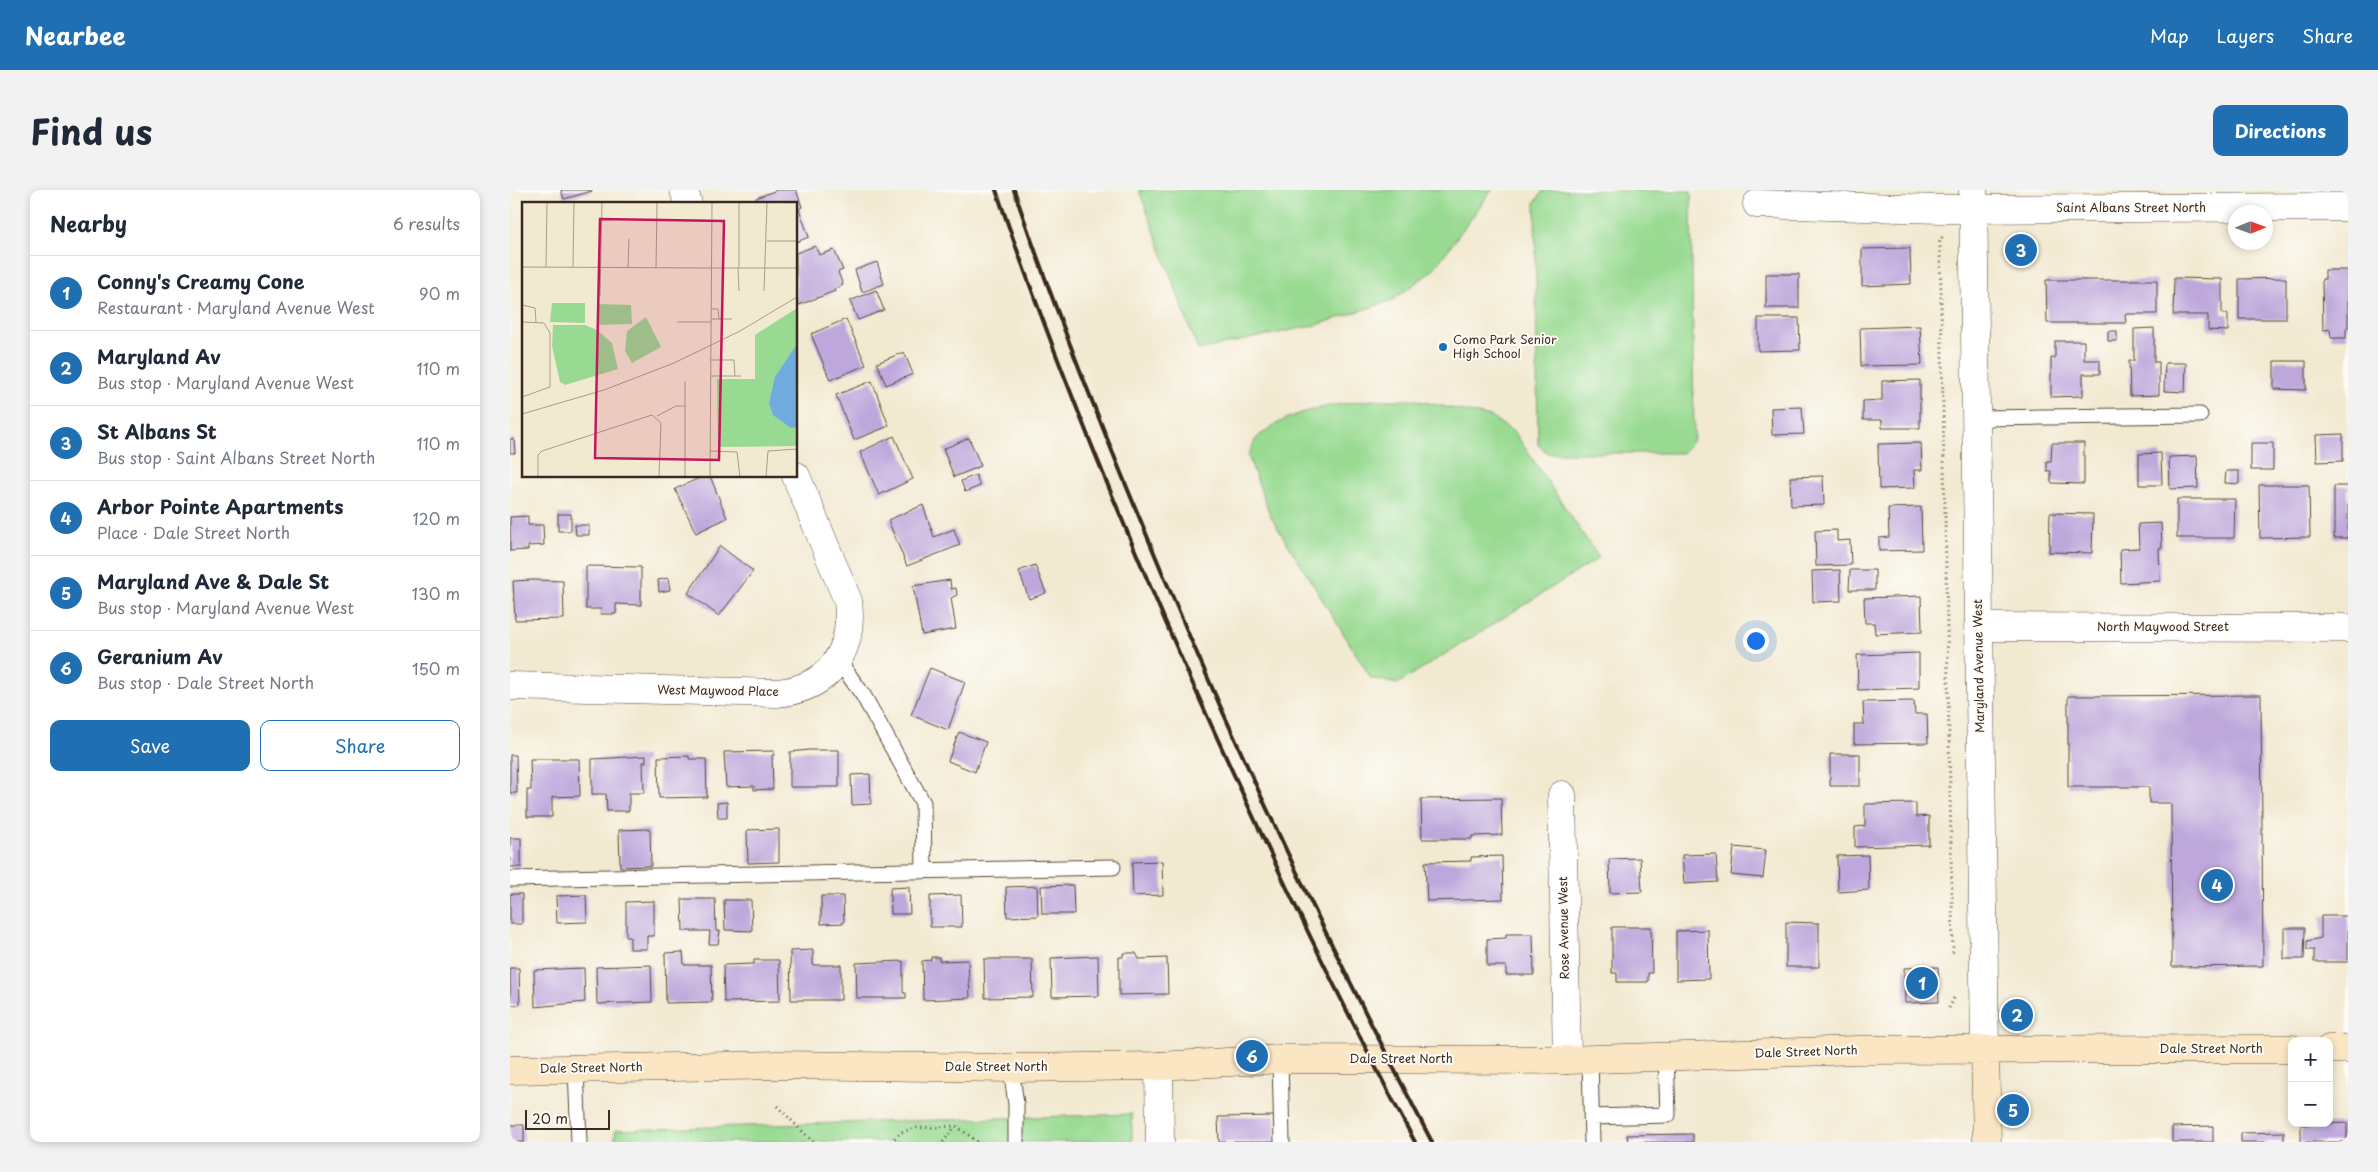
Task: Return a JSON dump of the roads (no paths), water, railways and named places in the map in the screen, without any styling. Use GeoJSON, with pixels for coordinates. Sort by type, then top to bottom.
{"type":"FeatureCollection","features":[{"type":"Feature","properties":{"kind":"main road","name":"Dale Street North"},"geometry":{"type":"LineString","coordinates":[[510,1070],[778,1065],[1011,1068],[1159,1066],[1280,1059],[1578,1060],[1857,1050],[2288,1049]]}},
{"type":"Feature","properties":{"kind":"main road"},"geometry":{"type":"LineString","coordinates":[[2333,1049],[2348,1049]]}},
{"type":"Feature","properties":{"kind":"main road","name":"Maryland Avenue West"},"geometry":{"type":"LineString","coordinates":[[1985,1050],[1987,1142]]}},
{"type":"Feature","properties":{"kind":"street","name":"Saint Albans Street North"},"geometry":{"type":"LineString","coordinates":[[1757,204],[1973,199],[2348,207]]}},
{"type":"Feature","properties":{"kind":"street","name":"Maryland Avenue West"},"geometry":{"type":"LineString","coordinates":[[1973,199],[1985,1050]]}},
{"type":"Feature","properties":{"kind":"street","name":"West Maywood Place"},"geometry":{"type":"LineString","coordinates":[[510,686],[788,692],[813,683],[825,676],[838,660],[847,642],[850,622],[848,601],[797,478]]}},
{"type":"Feature","properties":{"kind":"street","name":"North Maywood Street"},"geometry":{"type":"LineString","coordinates":[[1978,627],[2348,628]]}},
{"type":"Feature","properties":{"kind":"street","name":"Rose Avenue West"},"geometry":{"type":"LineString","coordinates":[[1562,795],[1578,1060]]}},
{"type":"Feature","properties":{"kind":"street"},"geometry":{"type":"LineString","coordinates":[[1159,1066],[1160,1142]]}},
{"type":"Feature","properties":{"kind":"lane"},"geometry":{"type":"LineString","coordinates":[[1976,418],[2200,415]]}},
{"type":"Feature","properties":{"kind":"lane"},"geometry":{"type":"LineString","coordinates":[[838,660],[863,695],[923,803],[924,870]]}},
{"type":"Feature","properties":{"kind":"lane"},"geometry":{"type":"LineString","coordinates":[[510,879],[1113,867]]}},
{"type":"Feature","properties":{"kind":"lane"},"geometry":{"type":"LineString","coordinates":[[1591,1117],[1668,1115],[1666,1056]]}},
{"type":"Feature","properties":{"kind":"lane"},"geometry":{"type":"LineString","coordinates":[[1280,1059],[1282,1142]]}},
{"type":"Feature","properties":{"kind":"lane"},"geometry":{"type":"LineString","coordinates":[[1578,1060],[1591,1117],[1592,1142]]}},
{"type":"Feature","properties":{"kind":"lane"},"geometry":{"type":"LineString","coordinates":[[1011,1068],[1016,1104],[1016,1142]]}},
{"type":"Feature","properties":{"kind":"lane"},"geometry":{"type":"LineString","coordinates":[[576,1069],[579,1142]]}},
{"type":"Feature","properties":{"kind":"railway"},"geometry":{"type":"LineString","coordinates":[[996,190],[1085,428],[1183,662],[1294,904],[1353,1024],[1415,1142]]}},
{"type":"Feature","properties":{"kind":"railway"},"geometry":{"type":"LineString","coordinates":[[1014,190],[1087,389],[1169,588],[1239,749],[1352,986],[1432,1142]]}},
{"type":"Feature","properties":{"kind":"place","name":"St Albans St"},"geometry":{"type":"Point","coordinates":[2021,250]}},
{"type":"Feature","properties":{"kind":"place","name":"Como Park Senior High School"},"geometry":{"type":"Point","coordinates":[1443,347]}},
{"type":"Feature","properties":{"kind":"place","name":"Arbor Pointe Apartments"},"geometry":{"type":"Point","coordinates":[2217,885]}},
{"type":"Feature","properties":{"kind":"place","name":"Conny's Creamy Cone"},"geometry":{"type":"Point","coordinates":[1922,983]}},
{"type":"Feature","properties":{"kind":"place","name":"Maryland Av"},"geometry":{"type":"Point","coordinates":[2017,1015]}},
{"type":"Feature","properties":{"kind":"place","name":"Geranium Av"},"geometry":{"type":"Point","coordinates":[1252,1056]}},
{"type":"Feature","properties":{"kind":"place","name":"Maryland Ave & Dale St"},"geometry":{"type":"Point","coordinates":[2013,1110]}}]}
